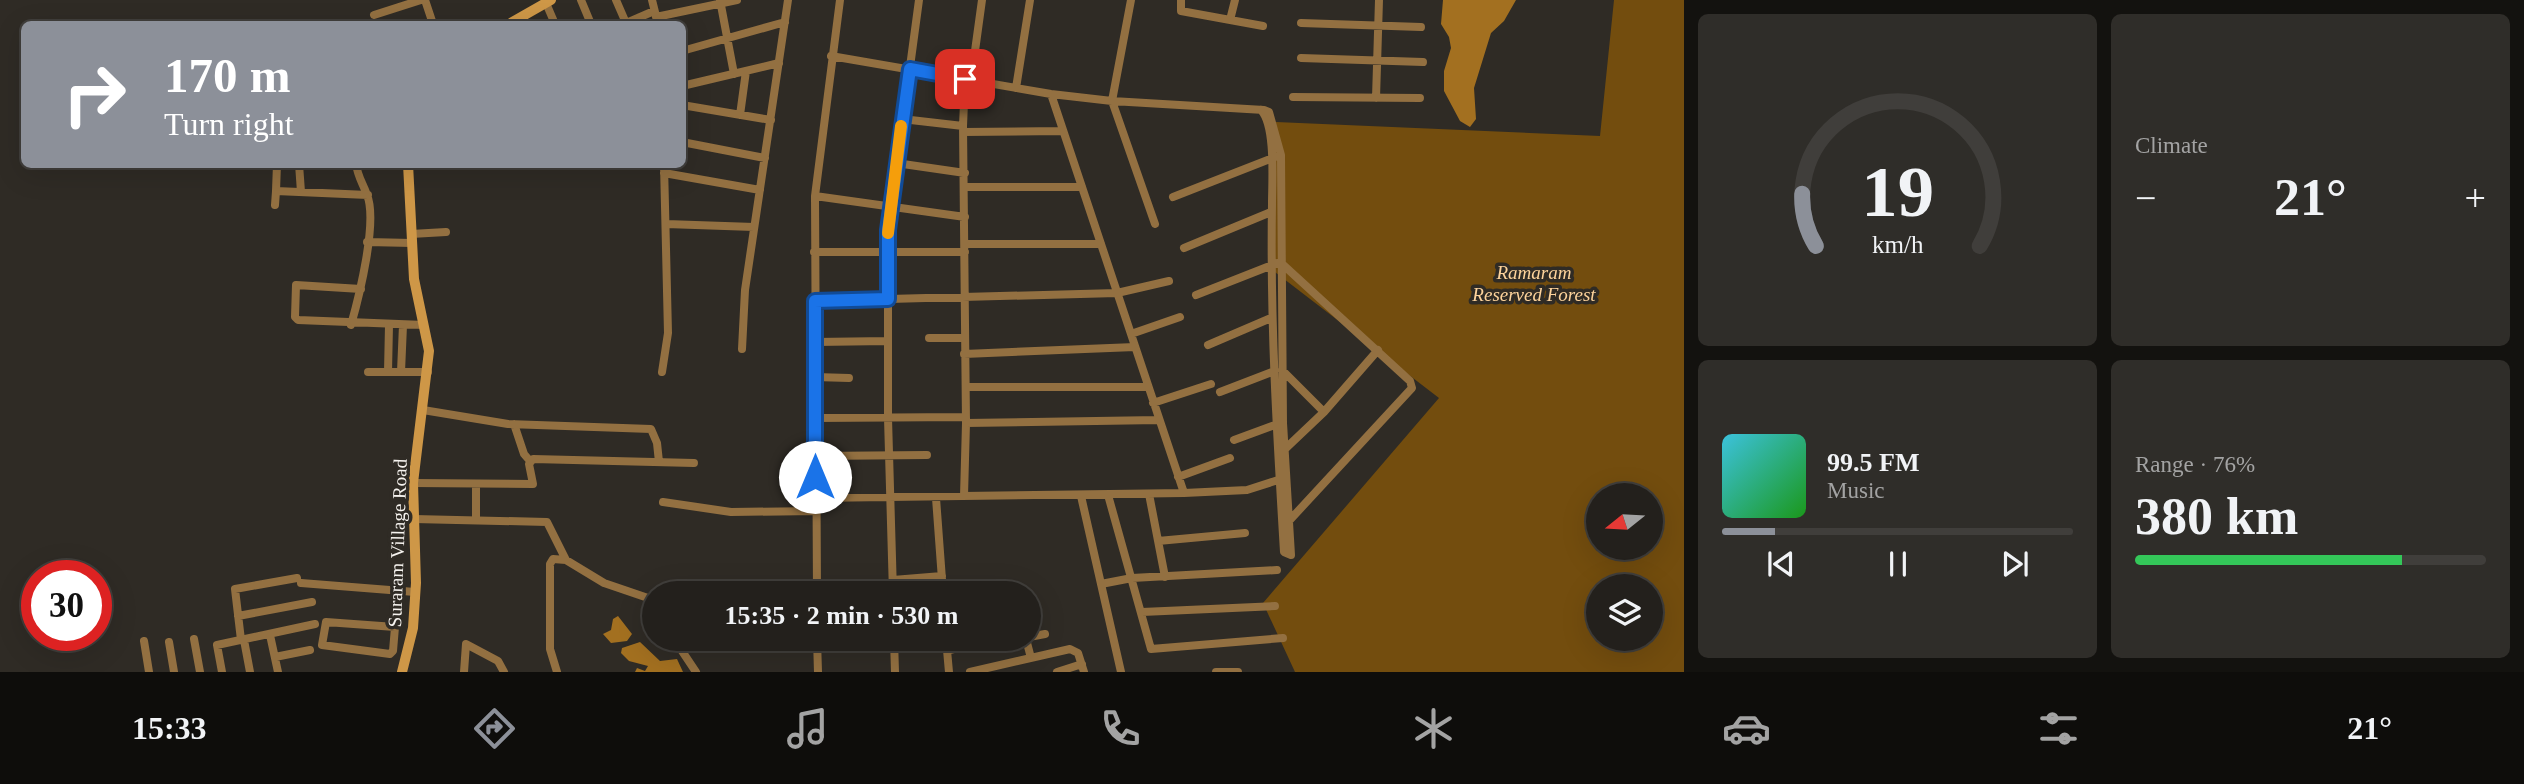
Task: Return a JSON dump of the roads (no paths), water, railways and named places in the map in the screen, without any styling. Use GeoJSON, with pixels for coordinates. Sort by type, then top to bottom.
{"type":"FeatureCollection","features":[{"type":"Feature","properties":{"kind":"main road"},"geometry":{"type":"LineString","coordinates":[[514,21],[548,1]]}},
{"type":"Feature","properties":{"kind":"main road","name":"Suraram Village Road"},"geometry":{"type":"LineString","coordinates":[[402,672],[413,628],[413,483],[429,351],[416,300],[408,168]]}},
{"type":"Feature","properties":{"kind":"street"},"geometry":{"type":"LineString","coordinates":[[374,15],[423,0],[432,21]]}},
{"type":"Feature","properties":{"kind":"street"},"geometry":{"type":"LineString","coordinates":[[581,0],[590,21]]}},
{"type":"Feature","properties":{"kind":"street"},"geometry":{"type":"LineString","coordinates":[[616,0],[624,21]]}},
{"type":"Feature","properties":{"kind":"street"},"geometry":{"type":"LineString","coordinates":[[652,0],[656,18],[687,5],[737,0]]}},
{"type":"Feature","properties":{"kind":"street"},"geometry":{"type":"LineString","coordinates":[[743,349],[745,290],[788,0]]}},
{"type":"Feature","properties":{"kind":"street"},"geometry":{"type":"LineString","coordinates":[[817,581],[815,196],[840,0]]}},
{"type":"Feature","properties":{"kind":"street"},"geometry":{"type":"LineString","coordinates":[[919,0],[890,208],[888,418],[893,580],[942,576]]}},
{"type":"Feature","properties":{"kind":"street"},"geometry":{"type":"LineString","coordinates":[[964,496],[966,387],[963,129],[968,80],[982,0]]}},
{"type":"Feature","properties":{"kind":"street"},"geometry":{"type":"LineString","coordinates":[[1016,88],[1030,0]]}},
{"type":"Feature","properties":{"kind":"street"},"geometry":{"type":"LineString","coordinates":[[1131,0],[1112,101],[1155,224]]}},
{"type":"Feature","properties":{"kind":"street"},"geometry":{"type":"LineString","coordinates":[[1181,0],[1181,11],[1263,26]]}},
{"type":"Feature","properties":{"kind":"street"},"geometry":{"type":"LineString","coordinates":[[1230,20],[1235,0]]}},
{"type":"Feature","properties":{"kind":"street"},"geometry":{"type":"LineString","coordinates":[[1376,98],[1379,0]]}},
{"type":"Feature","properties":{"kind":"street"},"geometry":{"type":"LineString","coordinates":[[548,1],[554,21]]}},
{"type":"Feature","properties":{"kind":"street"},"geometry":{"type":"LineString","coordinates":[[721,1],[734,74]]}},
{"type":"Feature","properties":{"kind":"street"},"geometry":{"type":"LineString","coordinates":[[686,50],[785,22]]}},
{"type":"Feature","properties":{"kind":"street"},"geometry":{"type":"LineString","coordinates":[[1301,23],[1421,27]]}},
{"type":"Feature","properties":{"kind":"street"},"geometry":{"type":"LineString","coordinates":[[831,55],[1051,94],[1112,101],[1267,110],[1272,116],[1282,155],[1271,318],[1278,480],[1286,523]]}},
{"type":"Feature","properties":{"kind":"street"},"geometry":{"type":"LineString","coordinates":[[1301,58],[1423,62]]}},
{"type":"Feature","properties":{"kind":"street"},"geometry":{"type":"LineString","coordinates":[[686,85],[779,63]]}},
{"type":"Feature","properties":{"kind":"street"},"geometry":{"type":"LineString","coordinates":[[740,115],[746,71]]}},
{"type":"Feature","properties":{"kind":"street"},"geometry":{"type":"LineString","coordinates":[[1051,94],[1184,493]]}},
{"type":"Feature","properties":{"kind":"street"},"geometry":{"type":"LineString","coordinates":[[1293,97],[1420,98]]}},
{"type":"Feature","properties":{"kind":"street"},"geometry":{"type":"LineString","coordinates":[[686,106],[771,120]]}},
{"type":"Feature","properties":{"kind":"street"},"geometry":{"type":"LineString","coordinates":[[1261,110],[1266,117],[1272,158],[1271,212],[1282,370],[1286,523]]}},
{"type":"Feature","properties":{"kind":"street"},"geometry":{"type":"LineString","coordinates":[[902,119],[963,129],[1063,131]]}},
{"type":"Feature","properties":{"kind":"street"},"geometry":{"type":"LineString","coordinates":[[686,143],[765,158]]}},
{"type":"Feature","properties":{"kind":"street"},"geometry":{"type":"LineString","coordinates":[[1173,197],[1282,155]]}},
{"type":"Feature","properties":{"kind":"street"},"geometry":{"type":"LineString","coordinates":[[896,163],[965,173]]}},
{"type":"Feature","properties":{"kind":"street"},"geometry":{"type":"LineString","coordinates":[[275,205],[277,168]]}},
{"type":"Feature","properties":{"kind":"street"},"geometry":{"type":"LineString","coordinates":[[299,168],[301,192]]}},
{"type":"Feature","properties":{"kind":"street"},"geometry":{"type":"LineString","coordinates":[[351,325],[367,271],[368,195],[359,184],[357,168]]}},
{"type":"Feature","properties":{"kind":"street"},"geometry":{"type":"LineString","coordinates":[[662,372],[668,333],[664,169],[760,190]]}},
{"type":"Feature","properties":{"kind":"street"},"geometry":{"type":"LineString","coordinates":[[965,187],[1082,187]]}},
{"type":"Feature","properties":{"kind":"street"},"geometry":{"type":"LineString","coordinates":[[276,191],[368,195]]}},
{"type":"Feature","properties":{"kind":"street"},"geometry":{"type":"LineString","coordinates":[[815,196],[965,216]]}},
{"type":"Feature","properties":{"kind":"street"},"geometry":{"type":"LineString","coordinates":[[1184,248],[1271,212]]}},
{"type":"Feature","properties":{"kind":"street"},"geometry":{"type":"LineString","coordinates":[[666,224],[754,227]]}},
{"type":"Feature","properties":{"kind":"street"},"geometry":{"type":"LineString","coordinates":[[367,242],[412,239],[446,232]]}},
{"type":"Feature","properties":{"kind":"street"},"geometry":{"type":"LineString","coordinates":[[814,252],[888,253],[1101,244]]}},
{"type":"Feature","properties":{"kind":"street"},"geometry":{"type":"LineString","coordinates":[[1196,295],[1275,263]]}},
{"type":"Feature","properties":{"kind":"street"},"geometry":{"type":"LineString","coordinates":[[1275,263],[1407,376],[1412,388],[1286,523]]}},
{"type":"Feature","properties":{"kind":"street"},"geometry":{"type":"LineString","coordinates":[[815,301],[1117,293],[1169,281]]}},
{"type":"Feature","properties":{"kind":"street"},"geometry":{"type":"LineString","coordinates":[[361,289],[295,286],[296,319],[351,325],[424,325]]}},
{"type":"Feature","properties":{"kind":"street"},"geometry":{"type":"LineString","coordinates":[[1131,334],[1180,317]]}},
{"type":"Feature","properties":{"kind":"street"},"geometry":{"type":"LineString","coordinates":[[1208,345],[1271,318]]}},
{"type":"Feature","properties":{"kind":"street"},"geometry":{"type":"LineString","coordinates":[[388,372],[389,325]]}},
{"type":"Feature","properties":{"kind":"street"},"geometry":{"type":"LineString","coordinates":[[401,372],[403,325]]}},
{"type":"Feature","properties":{"kind":"street"},"geometry":{"type":"LineString","coordinates":[[929,338],[965,338]]}},
{"type":"Feature","properties":{"kind":"street"},"geometry":{"type":"LineString","coordinates":[[815,342],[888,341]]}},
{"type":"Feature","properties":{"kind":"street"},"geometry":{"type":"LineString","coordinates":[[964,354],[1135,347]]}},
{"type":"Feature","properties":{"kind":"street"},"geometry":{"type":"LineString","coordinates":[[1285,449],[1324,412],[1378,350]]}},
{"type":"Feature","properties":{"kind":"street"},"geometry":{"type":"LineString","coordinates":[[1282,370],[1324,412]]}},
{"type":"Feature","properties":{"kind":"street"},"geometry":{"type":"LineString","coordinates":[[368,372],[428,372]]}},
{"type":"Feature","properties":{"kind":"street"},"geometry":{"type":"LineString","coordinates":[[1220,392],[1272,372]]}},
{"type":"Feature","properties":{"kind":"street"},"geometry":{"type":"LineString","coordinates":[[815,377],[849,378]]}},
{"type":"Feature","properties":{"kind":"street"},"geometry":{"type":"LineString","coordinates":[[1153,402],[1211,384]]}},
{"type":"Feature","properties":{"kind":"street"},"geometry":{"type":"LineString","coordinates":[[966,387],[1148,387]]}},
{"type":"Feature","properties":{"kind":"street"},"geometry":{"type":"LineString","coordinates":[[423,410],[514,424],[651,429],[657,443],[659,462]]}},
{"type":"Feature","properties":{"kind":"street"},"geometry":{"type":"LineString","coordinates":[[815,418],[1159,420]]}},
{"type":"Feature","properties":{"kind":"street"},"geometry":{"type":"LineString","coordinates":[[413,483],[476,486],[533,484],[530,460],[524,454],[514,424]]}},
{"type":"Feature","properties":{"kind":"street"},"geometry":{"type":"LineString","coordinates":[[1234,440],[1275,425]]}},
{"type":"Feature","properties":{"kind":"street"},"geometry":{"type":"LineString","coordinates":[[815,456],[927,455]]}},
{"type":"Feature","properties":{"kind":"street"},"geometry":{"type":"LineString","coordinates":[[1178,477],[1230,458]]}},
{"type":"Feature","properties":{"kind":"street"},"geometry":{"type":"LineString","coordinates":[[530,460],[694,463]]}},
{"type":"Feature","properties":{"kind":"street"},"geometry":{"type":"LineString","coordinates":[[816,498],[1184,493],[1247,490],[1278,480]]}},
{"type":"Feature","properties":{"kind":"street"},"geometry":{"type":"LineString","coordinates":[[476,486],[476,520]]}},
{"type":"Feature","properties":{"kind":"street"},"geometry":{"type":"LineString","coordinates":[[1149,494],[1165,577]]}},
{"type":"Feature","properties":{"kind":"street"},"geometry":{"type":"LineString","coordinates":[[1108,495],[1151,649],[1283,638]]}},
{"type":"Feature","properties":{"kind":"street"},"geometry":{"type":"LineString","coordinates":[[1081,496],[1121,672]]}},
{"type":"Feature","properties":{"kind":"street"},"geometry":{"type":"LineString","coordinates":[[936,498],[942,581]]}},
{"type":"Feature","properties":{"kind":"street"},"geometry":{"type":"LineString","coordinates":[[663,502],[732,512],[816,511]]}},
{"type":"Feature","properties":{"kind":"street"},"geometry":{"type":"LineString","coordinates":[[414,519],[547,522],[566,560]]}},
{"type":"Feature","properties":{"kind":"street"},"geometry":{"type":"LineString","coordinates":[[1158,541],[1245,533]]}},
{"type":"Feature","properties":{"kind":"street"},"geometry":{"type":"LineString","coordinates":[[558,672],[550,649],[550,564],[557,558],[566,560],[604,583],[642,596]]}},
{"type":"Feature","properties":{"kind":"street"},"geometry":{"type":"LineString","coordinates":[[1101,584],[1132,578],[1277,570]]}},
{"type":"Feature","properties":{"kind":"street"},"geometry":{"type":"LineString","coordinates":[[250,672],[238,616],[236,588],[299,580],[415,592]]}},
{"type":"Feature","properties":{"kind":"street"},"geometry":{"type":"LineString","coordinates":[[238,616],[312,602]]}},
{"type":"Feature","properties":{"kind":"street"},"geometry":{"type":"LineString","coordinates":[[1142,612],[1275,606]]}},
{"type":"Feature","properties":{"kind":"street"},"geometry":{"type":"LineString","coordinates":[[395,627],[392,653],[322,643],[326,622],[413,628]]}},
{"type":"Feature","properties":{"kind":"street"},"geometry":{"type":"LineString","coordinates":[[222,672],[217,645],[315,624]]}},
{"type":"Feature","properties":{"kind":"street"},"geometry":{"type":"LineString","coordinates":[[1041,635],[1045,634]]}},
{"type":"Feature","properties":{"kind":"street"},"geometry":{"type":"LineString","coordinates":[[270,635],[278,672]]}},
{"type":"Feature","properties":{"kind":"street"},"geometry":{"type":"LineString","coordinates":[[194,639],[200,672]]}},
{"type":"Feature","properties":{"kind":"street"},"geometry":{"type":"LineString","coordinates":[[144,641],[149,672]]}},
{"type":"Feature","properties":{"kind":"street"},"geometry":{"type":"LineString","coordinates":[[169,642],[174,672]]}},
{"type":"Feature","properties":{"kind":"street"},"geometry":{"type":"LineString","coordinates":[[464,672],[466,644],[498,661],[504,672]]}},
{"type":"Feature","properties":{"kind":"street"},"geometry":{"type":"LineString","coordinates":[[970,672],[1073,649],[1083,668],[1057,672]]}},
{"type":"Feature","properties":{"kind":"street"},"geometry":{"type":"LineString","coordinates":[[275,657],[310,650]]}},
{"type":"Feature","properties":{"kind":"street"},"geometry":{"type":"LineString","coordinates":[[682,651],[696,672]]}},
{"type":"Feature","properties":{"kind":"street"},"geometry":{"type":"LineString","coordinates":[[817,651],[818,672]]}},
{"type":"Feature","properties":{"kind":"street"},"geometry":{"type":"LineString","coordinates":[[894,651],[895,672]]}},
{"type":"Feature","properties":{"kind":"street"},"geometry":{"type":"LineString","coordinates":[[947,651],[948,672]]}},
{"type":"Feature","properties":{"kind":"street"},"geometry":{"type":"LineString","coordinates":[[1030,651],[1031,658]]}},
{"type":"Feature","properties":{"kind":"street"},"geometry":{"type":"LineString","coordinates":[[1216,672],[1238,672]]}},
{"type":"Feature","properties":{"kind":"park label","name":"Ramaram Reserved Forest"},"geometry":{"type":"Point","coordinates":[1534,283]}}]}
